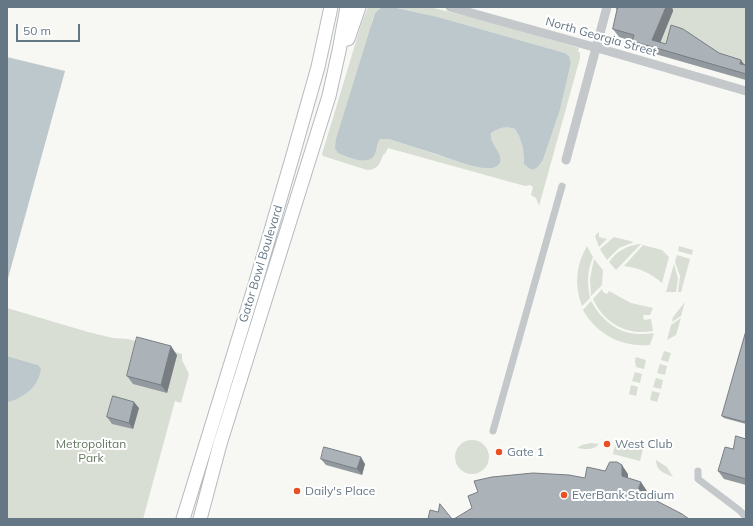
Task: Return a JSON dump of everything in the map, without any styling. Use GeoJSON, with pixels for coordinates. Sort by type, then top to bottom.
{"type":"FeatureCollection","features":[{"type":"Feature","properties":{"kind":"main road"},"geometry":{"type":"LineString","coordinates":[[318,67],[323,7]]}},
{"type":"Feature","properties":{"kind":"main road","name":"Gator Bowl Boulevard"},"geometry":{"type":"LineString","coordinates":[[183,519],[255,285],[318,67],[331,7]]}},
{"type":"Feature","properties":{"kind":"main road","name":"Gator Bowl Boulevard"},"geometry":{"type":"LineString","coordinates":[[200,519],[220,444],[328,96],[339,51],[347,7]]}},
{"type":"Feature","properties":{"kind":"main road"},"geometry":{"type":"LineString","coordinates":[[328,96],[359,7]]}},
{"type":"Feature","properties":{"kind":"street","name":"North Georgia Street"},"geometry":{"type":"LineString","coordinates":[[450,7],[746,91]]}},
{"type":"Feature","properties":{"kind":"street"},"geometry":{"type":"LineString","coordinates":[[566,160],[607,7]]}},
{"type":"Feature","properties":{"kind":"street"},"geometry":{"type":"LineString","coordinates":[[493,431],[562,186]]}},
{"type":"Feature","properties":{"kind":"street"},"geometry":{"type":"LineString","coordinates":[[698,471],[698,479],[746,517]]}},
{"type":"Feature","properties":{"kind":"green space"},"geometry":{"type":"Polygon","coordinates":[[[368,7],[384,7],[375,13],[372,21],[377,148],[378,141],[380,139],[389,139],[456,161],[489,168],[499,165],[498,155],[492,141],[491,133],[502,128],[511,128],[515,129],[519,136],[523,148],[524,164],[533,170],[538,167],[543,160],[560,110],[571,63],[569,56],[565,53],[438,17],[392,7],[429,7],[484,20],[579,48],[578,51],[580,53],[580,58],[539,206],[536,198],[531,195],[533,187],[530,185],[525,186],[388,148],[378,166],[370,170],[323,156],[322,154],[361,25],[368,7]]]}},
{"type":"Feature","properties":{"kind":"green space"},"geometry":{"type":"Polygon","coordinates":[[[621,7],[746,7],[746,80],[638,49],[639,43],[619,37],[621,7]]]}},
{"type":"Feature","properties":{"kind":"green space"},"geometry":{"type":"Polygon","coordinates":[[[599,232],[599,237],[607,239],[599,247],[595,236],[599,232]]]}},
{"type":"Feature","properties":{"kind":"green space"},"geometry":{"type":"Polygon","coordinates":[[[614,237],[634,242],[619,248],[607,260],[600,249],[614,237]]]}},
{"type":"Feature","properties":{"kind":"green space"},"geometry":{"type":"Polygon","coordinates":[[[641,244],[616,270],[609,262],[622,250],[641,244]]]}},
{"type":"Feature","properties":{"kind":"green space"},"geometry":{"type":"Polygon","coordinates":[[[643,245],[662,250],[669,257],[662,283],[654,276],[635,268],[624,266],[643,245]]]}},
{"type":"Feature","properties":{"kind":"green space"},"geometry":{"type":"Polygon","coordinates":[[[587,246],[593,257],[588,277],[590,298],[582,306],[579,298],[577,275],[580,260],[587,246]]]}},
{"type":"Feature","properties":{"kind":"green space"},"geometry":{"type":"Polygon","coordinates":[[[679,246],[693,250],[692,255],[678,251],[679,246]]]}},
{"type":"Feature","properties":{"kind":"green space"},"geometry":{"type":"Polygon","coordinates":[[[677,255],[690,259],[681,292],[678,292],[680,276],[675,262],[677,255]]]}},
{"type":"Feature","properties":{"kind":"green space"},"geometry":{"type":"Polygon","coordinates":[[[594,259],[603,270],[602,285],[591,296],[590,279],[594,259]]]}},
{"type":"Feature","properties":{"kind":"green space"},"geometry":{"type":"Polygon","coordinates":[[[674,264],[678,279],[676,292],[666,292],[674,264]]]}},
{"type":"Feature","properties":{"kind":"green space"},"geometry":{"type":"Polygon","coordinates":[[[602,289],[603,292],[607,294],[609,291],[631,303],[653,308],[650,315],[643,315],[644,320],[651,319],[653,331],[643,332],[625,329],[610,321],[603,315],[593,299],[602,289]]]}},
{"type":"Feature","properties":{"kind":"green space"},"geometry":{"type":"Polygon","coordinates":[[[591,301],[603,317],[617,328],[634,334],[654,333],[650,345],[630,344],[611,338],[603,333],[595,326],[583,310],[591,301]]]}},
{"type":"Feature","properties":{"kind":"green space"},"geometry":{"type":"Polygon","coordinates":[[[685,302],[681,316],[672,322],[673,317],[685,302]]]}},
{"type":"Feature","properties":{"kind":"green space","name":"Metropolitan Park"},"geometry":{"type":"Polygon","coordinates":[[[7,308],[88,332],[113,338],[128,339],[182,354],[182,360],[189,374],[181,403],[175,401],[143,519],[7,519],[7,403],[12,401],[38,365],[7,356],[7,308]]]}},
{"type":"Feature","properties":{"kind":"green space"},"geometry":{"type":"Polygon","coordinates":[[[681,318],[676,335],[667,340],[671,325],[681,318]]]}},
{"type":"Feature","properties":{"kind":"green space"},"geometry":{"type":"Polygon","coordinates":[[[664,351],[671,353],[668,362],[661,360],[664,351]]]}},
{"type":"Feature","properties":{"kind":"green space"},"geometry":{"type":"Polygon","coordinates":[[[636,357],[646,360],[644,369],[636,367],[636,357]]]}},
{"type":"Feature","properties":{"kind":"green space"},"geometry":{"type":"Polygon","coordinates":[[[660,364],[667,366],[665,375],[657,373],[660,364]]]}},
{"type":"Feature","properties":{"kind":"green space"},"geometry":{"type":"Polygon","coordinates":[[[635,372],[642,374],[640,383],[632,381],[635,372]]]}},
{"type":"Feature","properties":{"kind":"green space"},"geometry":{"type":"Polygon","coordinates":[[[656,378],[663,380],[661,389],[653,387],[656,378]]]}},
{"type":"Feature","properties":{"kind":"green space"},"geometry":{"type":"Polygon","coordinates":[[[631,385],[638,387],[636,396],[629,394],[631,385]]]}},
{"type":"Feature","properties":{"kind":"green space"},"geometry":{"type":"Polygon","coordinates":[[[652,391],[660,393],[657,402],[650,400],[652,391]]]}},
{"type":"Feature","properties":{"kind":"green space"},"geometry":{"type":"Polygon","coordinates":[[[472,440],[484,445],[489,457],[484,469],[472,474],[460,469],[455,457],[460,445],[472,440]]]}},
{"type":"Feature","properties":{"kind":"green space"},"geometry":{"type":"Polygon","coordinates":[[[616,441],[625,445],[643,449],[640,461],[613,454],[616,441]]]}},
{"type":"Feature","properties":{"kind":"green space"},"geometry":{"type":"Polygon","coordinates":[[[591,443],[599,444],[592,449],[577,448],[582,445],[591,443]]]}},
{"type":"Feature","properties":{"kind":"green space"},"geometry":{"type":"Polygon","coordinates":[[[656,460],[667,467],[673,477],[664,473],[657,467],[656,460]]]}},
{"type":"Feature","properties":{"kind":"shaded area"},"geometry":{"type":"Polygon","coordinates":[[[382,7],[392,7],[438,17],[565,53],[569,56],[571,63],[560,110],[543,160],[538,167],[533,170],[524,164],[523,148],[519,136],[515,129],[508,128],[499,129],[491,133],[492,141],[500,155],[499,165],[492,168],[470,165],[389,139],[380,139],[375,154],[368,160],[353,159],[338,153],[335,148],[336,139],[375,13],[382,7]]]}},
{"type":"Feature","properties":{"kind":"shaded area"},"geometry":{"type":"Polygon","coordinates":[[[7,57],[65,71],[7,282],[7,57]]]}},
{"type":"Feature","properties":{"kind":"shaded area"},"geometry":{"type":"Polygon","coordinates":[[[7,356],[38,365],[41,369],[37,381],[29,391],[19,398],[7,403],[7,356]]]}},
{"type":"Feature","properties":{"kind":"building"},"geometry":{"type":"Polygon","coordinates":[[[618,7],[666,7],[652,40],[666,44],[671,25],[683,29],[719,53],[741,60],[740,64],[746,65],[746,74],[632,41],[634,35],[613,29],[618,7]]]}},
{"type":"Feature","properties":{"kind":"building"},"geometry":{"type":"Polygon","coordinates":[[[746,331],[746,418],[745,422],[722,416],[746,331]]]}},
{"type":"Feature","properties":{"kind":"building"},"geometry":{"type":"Polygon","coordinates":[[[137,337],[171,346],[161,385],[127,376],[137,337]]]}},
{"type":"Feature","properties":{"kind":"building"},"geometry":{"type":"Polygon","coordinates":[[[113,396],[134,402],[129,423],[107,417],[113,396]]]}},
{"type":"Feature","properties":{"kind":"building"},"geometry":{"type":"Polygon","coordinates":[[[736,436],[746,439],[746,479],[718,471],[725,447],[733,449],[736,436]]]}},
{"type":"Feature","properties":{"kind":"building"},"geometry":{"type":"Polygon","coordinates":[[[324,447],[361,457],[357,469],[321,459],[324,447]]]}},
{"type":"Feature","properties":{"kind":"building","name":"EverBank Stadium"},"geometry":{"type":"Polygon","coordinates":[[[610,462],[617,462],[622,465],[622,476],[641,482],[637,492],[682,514],[689,519],[454,519],[472,508],[468,496],[478,492],[474,481],[492,477],[533,473],[569,475],[585,478],[587,467],[605,471],[610,462]]]}},
{"type":"Feature","properties":{"kind":"building"},"geometry":{"type":"Polygon","coordinates":[[[440,504],[452,519],[428,519],[430,510],[438,512],[440,504]]]}},
{"type":"Feature","properties":{"kind":"place","name":"West Club"},"geometry":{"type":"Point","coordinates":[607,444]}},
{"type":"Feature","properties":{"kind":"place","name":"Gate 1"},"geometry":{"type":"Point","coordinates":[499,452]}},
{"type":"Feature","properties":{"kind":"place","name":"Daily's Place"},"geometry":{"type":"Point","coordinates":[297,491]}},
{"type":"Feature","properties":{"kind":"place","name":"EverBank Stadium"},"geometry":{"type":"Point","coordinates":[564,495]}}]}
